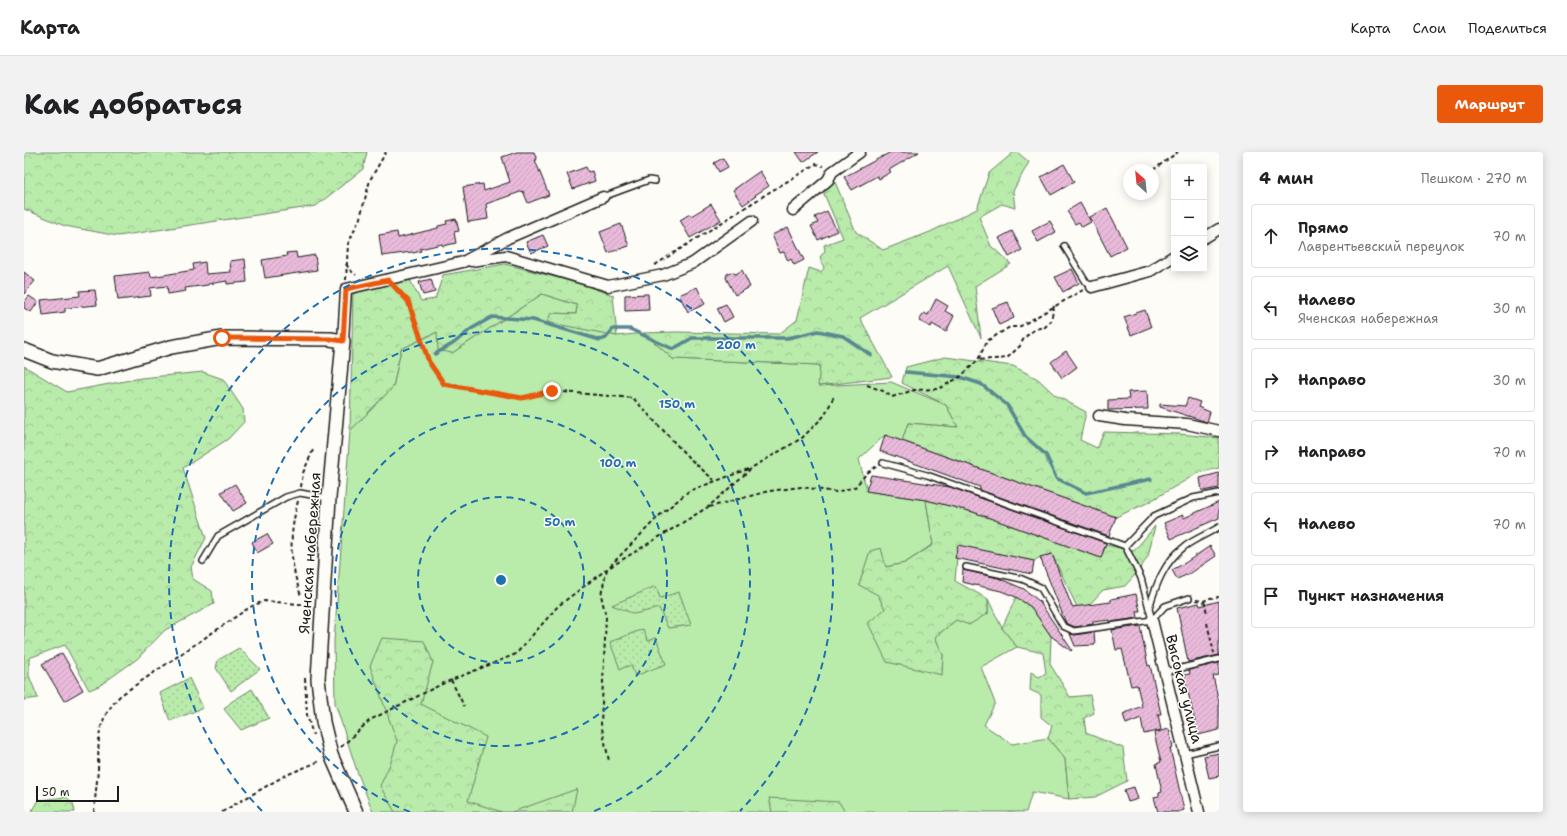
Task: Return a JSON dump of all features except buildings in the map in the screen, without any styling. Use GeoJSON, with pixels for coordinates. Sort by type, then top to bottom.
{"type":"FeatureCollection","features":[{"type":"Feature","properties":{"kind":"street"},"geometry":{"type":"LineString","coordinates":[[793,210],[828,180],[832,172],[860,152]]}},
{"type":"Feature","properties":{"kind":"street"},"geometry":{"type":"LineString","coordinates":[[463,262],[508,238],[603,197]]}},
{"type":"Feature","properties":{"kind":"street"},"geometry":{"type":"LineString","coordinates":[[346,289],[463,262],[506,256],[608,286],[663,275],[694,263],[752,221]]}},
{"type":"Feature","properties":{"kind":"street"},"geometry":{"type":"LineString","coordinates":[[1207,236],[1219,229]]}},
{"type":"Feature","properties":{"kind":"street"},"geometry":{"type":"LineString","coordinates":[[1092,287],[1150,271],[1171,258]]}},
{"type":"Feature","properties":{"kind":"street","name":"Яченская набережная"},"geometry":{"type":"LineString","coordinates":[[346,289],[343,341],[329,498],[318,679],[328,761],[356,812]]}},
{"type":"Feature","properties":{"kind":"street"},"geometry":{"type":"LineString","coordinates":[[24,350],[52,361],[97,369],[170,347],[222,338],[330,339],[343,341]]}},
{"type":"Feature","properties":{"kind":"street"},"geometry":{"type":"LineString","coordinates":[[1099,416],[1125,420],[1188,424],[1219,431]]}},
{"type":"Feature","properties":{"kind":"street","name":"Высокая улица"},"geometry":{"type":"LineString","coordinates":[[1152,620],[1199,812]]}},
{"type":"Feature","properties":{"kind":"lane"},"geometry":{"type":"LineString","coordinates":[[603,197],[649,180],[655,181]]}},
{"type":"Feature","properties":{"kind":"lane"},"geometry":{"type":"LineString","coordinates":[[1064,246],[1086,282],[1092,287]]}},
{"type":"Feature","properties":{"kind":"lane"},"geometry":{"type":"LineString","coordinates":[[883,463],[926,475],[1125,546],[1141,578],[1152,620]]}},
{"type":"Feature","properties":{"kind":"lane"},"geometry":{"type":"LineString","coordinates":[[1125,546],[1154,516],[1193,498],[1219,493]]}},
{"type":"Feature","properties":{"kind":"lane"},"geometry":{"type":"LineString","coordinates":[[203,561],[218,536],[286,497],[300,494],[329,498]]}},
{"type":"Feature","properties":{"kind":"lane"},"geometry":{"type":"LineString","coordinates":[[1149,608],[1164,568],[1184,546],[1219,527]]}},
{"type":"Feature","properties":{"kind":"lane"},"geometry":{"type":"LineString","coordinates":[[966,568],[1022,579],[1040,586],[1063,626],[1074,631],[1152,620],[1165,606],[1189,598]]}},
{"type":"Feature","properties":{"kind":"lane"},"geometry":{"type":"LineString","coordinates":[[1165,672],[1217,660]]}},
{"type":"Feature","properties":{"kind":"lane"},"geometry":{"type":"LineString","coordinates":[[1185,754],[1219,746]]}},
{"type":"Feature","properties":{"kind":"path"},"geometry":{"type":"LineString","coordinates":[[346,289],[345,273],[348,244],[360,218],[370,180],[386,152]]}},
{"type":"Feature","properties":{"kind":"path"},"geometry":{"type":"LineString","coordinates":[[1159,166],[1178,152]]}},
{"type":"Feature","properties":{"kind":"path"},"geometry":{"type":"LineString","coordinates":[[653,266],[768,192],[816,164],[829,168],[832,172]]}},
{"type":"Feature","properties":{"kind":"path"},"geometry":{"type":"LineString","coordinates":[[388,280],[408,301],[429,362],[444,384],[522,398],[552,391],[633,398],[689,458],[714,480]]}},
{"type":"Feature","properties":{"kind":"path"},"geometry":{"type":"LineString","coordinates":[[867,385],[883,391],[892,397],[914,390],[938,389],[960,377],[978,360],[988,342],[1010,327],[1019,327],[1086,288],[1092,287]]}},
{"type":"Feature","properties":{"kind":"path"},"geometry":{"type":"LineString","coordinates":[[978,360],[1007,358],[1020,346],[1024,338],[1035,329],[1045,327],[1052,322],[1054,306]]}},
{"type":"Feature","properties":{"kind":"path"},"geometry":{"type":"LineString","coordinates":[[222,812],[298,769],[321,760],[328,761],[370,720],[451,680],[516,654],[558,606],[607,569],[708,507],[753,467],[802,438],[825,415],[834,396]]}},
{"type":"Feature","properties":{"kind":"path"},"geometry":{"type":"LineString","coordinates":[[301,596],[295,578],[291,553],[292,526],[300,494],[303,473],[313,450]]}},
{"type":"Feature","properties":{"kind":"path"},"geometry":{"type":"LineString","coordinates":[[708,507],[769,491],[801,487],[836,492],[855,487],[867,472],[883,463]]}},
{"type":"Feature","properties":{"kind":"path"},"geometry":{"type":"LineString","coordinates":[[609,761],[601,724],[606,617],[601,595],[607,569],[660,515],[689,491],[714,480],[753,467]]}},
{"type":"Feature","properties":{"kind":"path"},"geometry":{"type":"LineString","coordinates":[[1189,598],[1204,602],[1210,598],[1219,596]]}},
{"type":"Feature","properties":{"kind":"path"},"geometry":{"type":"LineString","coordinates":[[94,812],[100,727],[108,710],[121,695],[258,603],[264,601],[311,605]]}},
{"type":"Feature","properties":{"kind":"path"},"geometry":{"type":"LineString","coordinates":[[1204,602],[1207,613]]}},
{"type":"Feature","properties":{"kind":"path"},"geometry":{"type":"LineString","coordinates":[[1207,623],[1217,660]]}},
{"type":"Feature","properties":{"kind":"path"},"geometry":{"type":"LineString","coordinates":[[305,676],[307,715],[314,741]]}},
{"type":"Feature","properties":{"kind":"path"},"geometry":{"type":"LineString","coordinates":[[451,680],[464,706]]}},
{"type":"Feature","properties":{"kind":"green space"},"geometry":{"type":"Polygon","coordinates":[[[24,152],[367,152],[363,169],[316,206],[118,236],[65,226],[24,209],[24,152]]]}},
{"type":"Feature","properties":{"kind":"green space"},"geometry":{"type":"Polygon","coordinates":[[[1014,152],[1017,152],[1029,162],[1013,191],[1015,208],[1002,204],[979,217],[991,246],[1011,264],[975,286],[981,338],[948,266],[860,318],[892,377],[818,386],[820,365],[673,359],[644,333],[675,332],[779,334],[797,320],[809,268],[821,272],[824,268],[820,257],[825,251],[824,245],[843,238],[824,194],[830,185],[835,182],[856,232],[883,250],[930,232],[977,209],[989,173],[1014,152]]]}},
{"type":"Feature","properties":{"kind":"green space"},"geometry":{"type":"Polygon","coordinates":[[[505,264],[574,282],[613,295],[617,336],[547,322],[551,313],[576,314],[577,305],[542,294],[452,353],[438,350],[437,332],[401,349],[393,387],[350,431],[353,293],[410,280],[421,301],[435,299],[443,275],[505,264]]]}},
{"type":"Feature","properties":{"kind":"green space"},"geometry":{"type":"Polygon","coordinates":[[[542,294],[577,305],[576,314],[551,313],[617,336],[644,333],[673,359],[820,365],[819,386],[891,382],[946,405],[958,427],[908,423],[902,441],[885,435],[859,459],[867,491],[926,500],[933,544],[905,563],[886,567],[878,595],[886,610],[941,675],[943,655],[935,637],[956,620],[988,614],[988,599],[1002,628],[1017,647],[981,667],[995,703],[984,725],[1012,744],[1048,738],[1065,759],[1069,799],[1032,792],[1026,812],[373,812],[357,771],[335,703],[334,641],[350,431],[393,387],[401,349],[437,332],[452,353],[542,294]]]}},
{"type":"Feature","properties":{"kind":"green space"},"geometry":{"type":"Polygon","coordinates":[[[945,357],[1013,366],[1038,379],[1055,395],[1086,412],[1080,440],[1097,448],[1104,432],[1180,434],[1219,438],[1219,468],[1198,473],[1147,503],[1116,517],[902,441],[908,423],[958,427],[946,405],[902,383],[906,367],[945,357]]]}},
{"type":"Feature","properties":{"kind":"green space"},"geometry":{"type":"Polygon","coordinates":[[[24,366],[67,392],[141,378],[203,372],[223,379],[243,409],[244,422],[228,439],[183,468],[206,538],[191,567],[193,579],[212,591],[214,604],[165,630],[137,659],[99,686],[89,690],[65,645],[29,658],[29,676],[38,698],[24,700],[24,366]]]}},
{"type":"Feature","properties":{"kind":"green space"},"geometry":{"type":"Polygon","coordinates":[[[926,500],[973,512],[1101,558],[1106,545],[1134,551],[1155,526],[1148,556],[1140,569],[1125,586],[1103,590],[1089,605],[1077,607],[1052,554],[1040,557],[1034,561],[958,546],[955,581],[988,599],[988,613],[969,625],[956,620],[935,637],[943,655],[942,675],[887,662],[868,623],[885,609],[878,595],[859,585],[870,551],[881,548],[886,567],[905,563],[933,545],[926,500]]]}},
{"type":"Feature","properties":{"kind":"green space"},"geometry":{"type":"Polygon","coordinates":[[[656,586],[660,598],[679,592],[691,625],[668,628],[659,608],[634,614],[612,605],[656,586]]]}},
{"type":"Feature","properties":{"kind":"green space"},"geometry":{"type":"Polygon","coordinates":[[[1016,597],[1031,607],[1051,636],[1050,664],[1070,697],[1090,695],[1094,713],[1084,718],[1086,733],[1123,748],[1127,781],[1095,797],[1069,799],[1065,759],[1048,738],[1052,726],[1041,717],[1041,695],[1030,690],[1031,672],[1039,677],[1046,673],[1043,653],[1017,647],[1002,628],[1016,597]]]}},
{"type":"Feature","properties":{"kind":"green space"},"geometry":{"type":"Polygon","coordinates":[[[643,629],[648,641],[656,638],[666,664],[635,676],[631,665],[620,669],[610,642],[643,629]]]}},
{"type":"Feature","properties":{"kind":"green space"},"geometry":{"type":"Polygon","coordinates":[[[382,638],[424,641],[433,662],[421,704],[486,737],[468,801],[502,812],[395,812],[380,786],[391,762],[397,741],[370,666],[382,638]]]}},
{"type":"Feature","properties":{"kind":"green space"},"geometry":{"type":"Polygon","coordinates":[[[239,648],[260,669],[231,691],[216,668],[218,660],[239,648]]]}},
{"type":"Feature","properties":{"kind":"green space"},"geometry":{"type":"Polygon","coordinates":[[[189,678],[203,708],[170,721],[160,693],[189,678]]]}},
{"type":"Feature","properties":{"kind":"green space"},"geometry":{"type":"Polygon","coordinates":[[[252,689],[269,718],[241,730],[224,709],[231,702],[252,689]]]}},
{"type":"Feature","properties":{"kind":"green space"},"geometry":{"type":"Polygon","coordinates":[[[577,789],[572,812],[512,812],[577,789]]]}},
{"type":"Feature","properties":{"kind":"green space"},"geometry":{"type":"Polygon","coordinates":[[[66,797],[73,803],[75,812],[31,812],[38,800],[66,797]]]}},
{"type":"Feature","properties":{"kind":"green space"},"geometry":{"type":"Polygon","coordinates":[[[769,798],[839,802],[845,812],[772,812],[769,798]]]}},
{"type":"Feature","properties":{"kind":"waterway"},"geometry":{"type":"LineString","coordinates":[[435,354],[454,343],[471,329],[492,317],[533,320],[600,340],[606,338],[613,329],[630,329],[673,349],[692,338],[788,338],[818,331],[843,336],[871,355]]}},
{"type":"Feature","properties":{"kind":"waterway"},"geometry":{"type":"LineString","coordinates":[[906,372],[960,377],[981,384],[1007,405],[1025,436],[1046,455],[1056,478],[1086,493],[1151,479]]}},
{"type":"Feature","properties":{"kind":"route"},"geometry":{"type":"LineString","coordinates":[[222,338],[330,339],[343,341],[346,289],[388,280],[408,301],[429,362],[444,384],[522,398],[552,391]]}}]}
